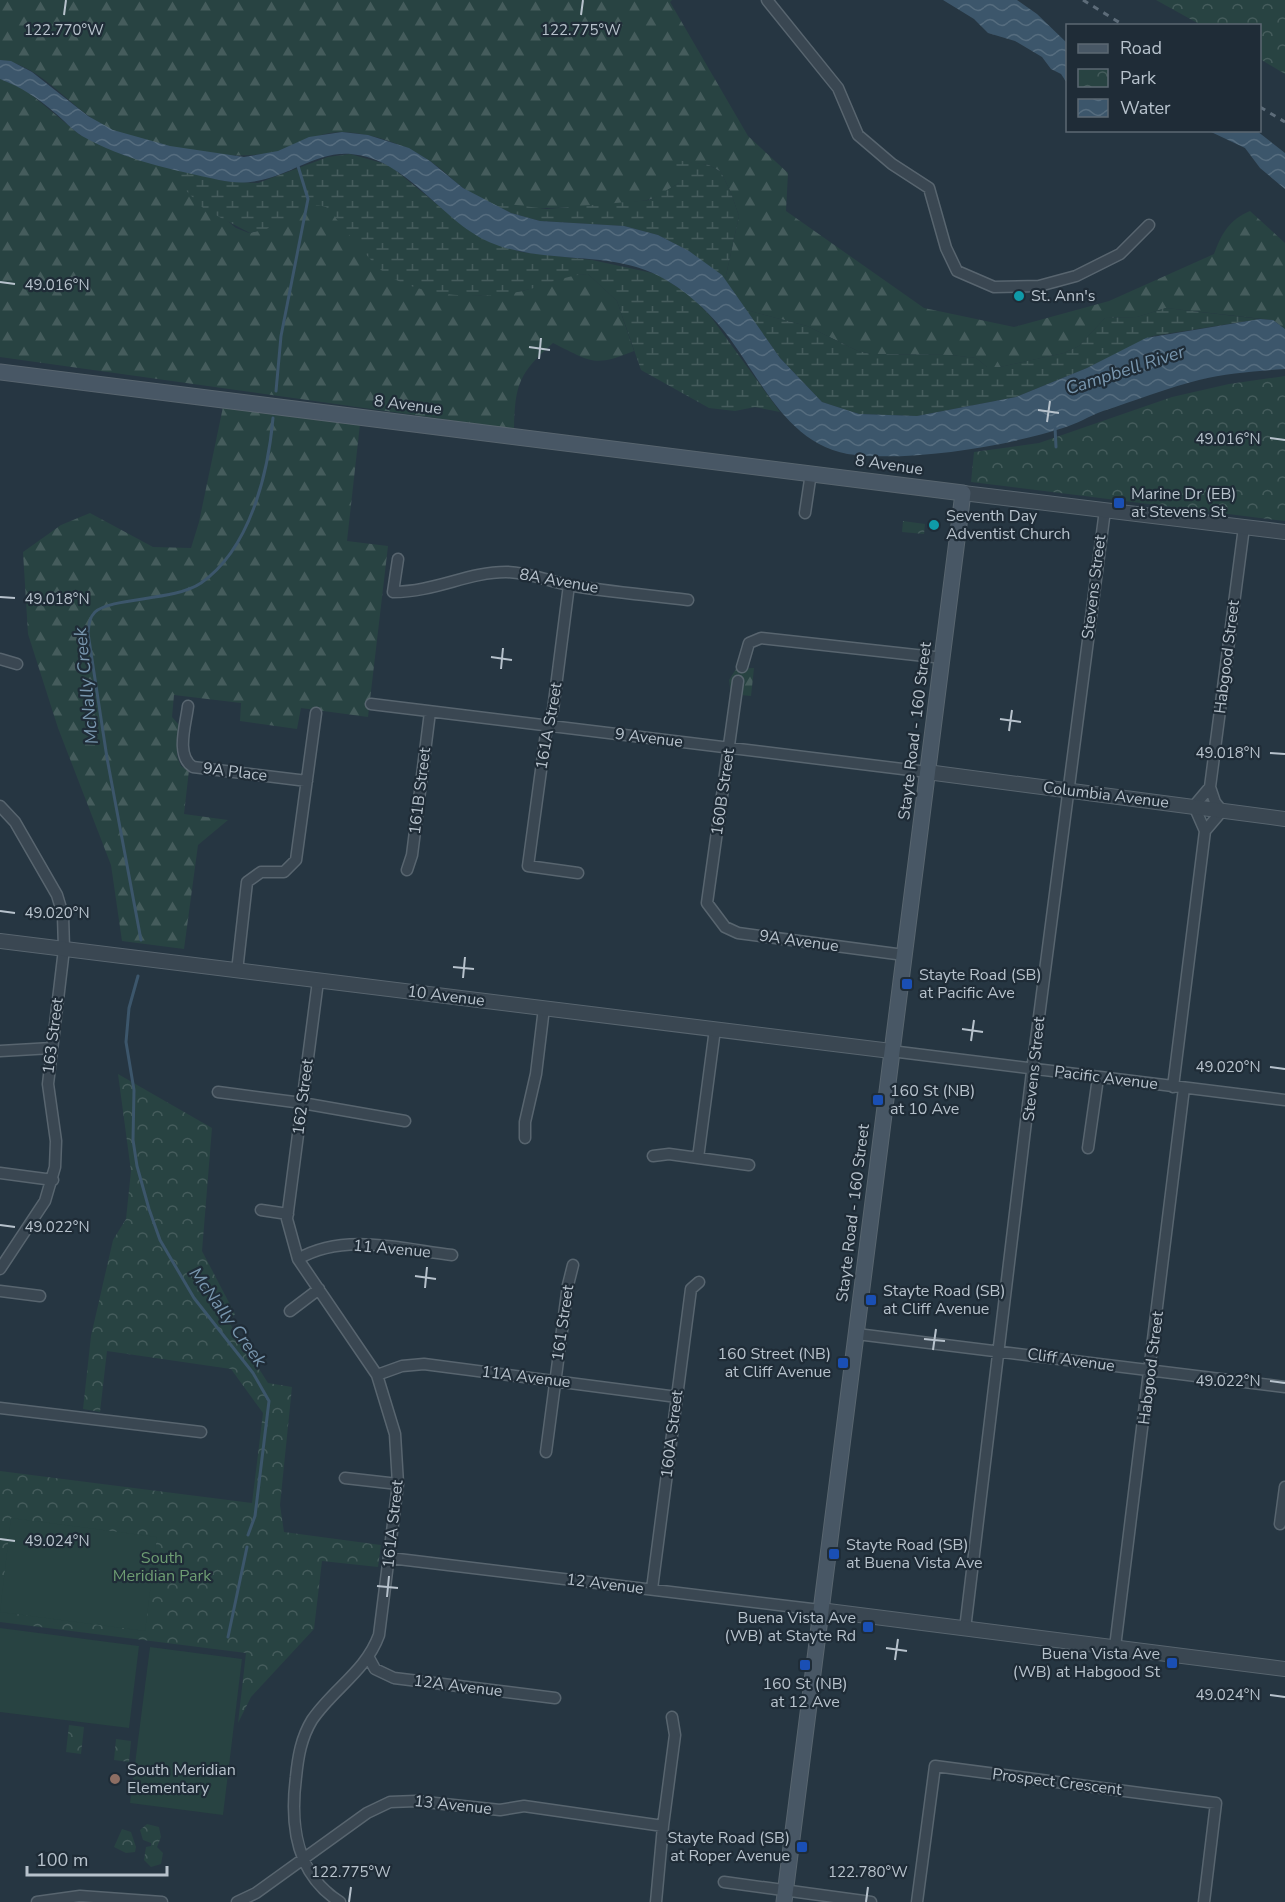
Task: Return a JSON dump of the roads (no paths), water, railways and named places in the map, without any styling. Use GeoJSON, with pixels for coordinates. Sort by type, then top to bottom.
{"type":"FeatureCollection","features":[{"type":"Feature","properties":{"kind":"main road","name":"8 Avenue"},"geometry":{"type":"LineString","coordinates":[[0,372],[963,493]]}},
{"type":"Feature","properties":{"kind":"main road","name":"Stayte Road - 160 Street"},"geometry":{"type":"LineString","coordinates":[[785,1896],[963,493]]}},
{"type":"Feature","properties":{"kind":"street"},"geometry":{"type":"LineString","coordinates":[[767,0],[838,88],[858,135],[892,164],[928,188],[946,248],[957,271],[994,287],[1039,286],[1076,276],[1120,254],[1149,225]]}},
{"type":"Feature","properties":{"kind":"street"},"geometry":{"type":"LineString","coordinates":[[805,513],[811,473]]}},
{"type":"Feature","properties":{"kind":"street"},"geometry":{"type":"LineString","coordinates":[[963,493],[1285,532]]}},
{"type":"Feature","properties":{"kind":"street","name":"Stevens Street"},"geometry":{"type":"LineString","coordinates":[[965,1629],[1033,1069],[1105,510]]}},
{"type":"Feature","properties":{"kind":"street","name":"Habgood Street"},"geometry":{"type":"LineString","coordinates":[[1210,788],[1244,527]]}},
{"type":"Feature","properties":{"kind":"street","name":"8A Avenue"},"geometry":{"type":"LineString","coordinates":[[398,559],[393,592],[430,589],[483,574],[507,572],[533,575],[569,585],[688,600]]}},
{"type":"Feature","properties":{"kind":"street","name":"161A Street"},"geometry":{"type":"LineString","coordinates":[[569,585],[553,710],[547,726],[528,872],[578,873]]}},
{"type":"Feature","properties":{"kind":"street"},"geometry":{"type":"LineString","coordinates":[[742,667],[746,650],[754,639],[943,658]]}},
{"type":"Feature","properties":{"kind":"street"},"geometry":{"type":"LineString","coordinates":[[0,659],[17,664]]}},
{"type":"Feature","properties":{"kind":"street","name":"160B Street"},"geometry":{"type":"LineString","coordinates":[[707,903],[738,681]]}},
{"type":"Feature","properties":{"kind":"street","name":"9 Avenue"},"geometry":{"type":"LineString","coordinates":[[371,704],[927,772]]}},
{"type":"Feature","properties":{"kind":"street","name":"9A Place"},"geometry":{"type":"LineString","coordinates":[[188,706],[183,756],[193,767],[307,781]]}},
{"type":"Feature","properties":{"kind":"street","name":"161B Street"},"geometry":{"type":"LineString","coordinates":[[407,870],[412,855],[430,712]]}},
{"type":"Feature","properties":{"kind":"street"},"geometry":{"type":"LineString","coordinates":[[237,971],[248,882],[261,872],[284,872],[296,860],[316,713]]}},
{"type":"Feature","properties":{"kind":"street","name":"Columbia Avenue"},"geometry":{"type":"LineString","coordinates":[[927,772],[1285,819]]}},
{"type":"Feature","properties":{"kind":"street"},"geometry":{"type":"LineString","coordinates":[[1173,1087],[1204,831],[1194,806],[1210,788],[1215,802],[1222,811],[1204,831]]}},
{"type":"Feature","properties":{"kind":"street","name":"163 Street"},"geometry":{"type":"LineString","coordinates":[[0,806],[15,822],[57,895],[63,915],[64,950],[48,1084],[56,1141],[52,1180],[34,1220],[0,1269]]}},
{"type":"Feature","properties":{"kind":"street","name":"9A Avenue"},"geometry":{"type":"LineString","coordinates":[[707,903],[725,927],[738,933],[904,955]]}},
{"type":"Feature","properties":{"kind":"street","name":"10 Avenue"},"geometry":{"type":"LineString","coordinates":[[0,941],[891,1051]]}},
{"type":"Feature","properties":{"kind":"street","name":"162 Street"},"geometry":{"type":"LineString","coordinates":[[298,1259],[288,1214],[318,981]]}},
{"type":"Feature","properties":{"kind":"street"},"geometry":{"type":"LineString","coordinates":[[525,1138],[525,1122],[536,1074],[544,1008]]}},
{"type":"Feature","properties":{"kind":"street"},"geometry":{"type":"LineString","coordinates":[[698,1158],[715,1029]]}},
{"type":"Feature","properties":{"kind":"street"},"geometry":{"type":"LineString","coordinates":[[0,1051],[51,1048]]}},
{"type":"Feature","properties":{"kind":"street","name":"Pacific Avenue"},"geometry":{"type":"LineString","coordinates":[[891,1051],[1285,1100]]}},
{"type":"Feature","properties":{"kind":"street"},"geometry":{"type":"LineString","coordinates":[[1088,1148],[1098,1078]]}},
{"type":"Feature","properties":{"kind":"street","name":"Habgood Street"},"geometry":{"type":"LineString","coordinates":[[1115,1647],[1185,1088]]}},
{"type":"Feature","properties":{"kind":"street"},"geometry":{"type":"LineString","coordinates":[[218,1092],[302,1103],[405,1121]]}},
{"type":"Feature","properties":{"kind":"street"},"geometry":{"type":"LineString","coordinates":[[653,1156],[669,1154],[748,1165]]}},
{"type":"Feature","properties":{"kind":"street"},"geometry":{"type":"LineString","coordinates":[[0,1173],[52,1180]]}},
{"type":"Feature","properties":{"kind":"street"},"geometry":{"type":"LineString","coordinates":[[261,1210],[288,1214]]}},
{"type":"Feature","properties":{"kind":"street","name":"11 Avenue"},"geometry":{"type":"LineString","coordinates":[[298,1259],[313,1250],[353,1244],[452,1255]]}},
{"type":"Feature","properties":{"kind":"street","name":"161A Street"},"geometry":{"type":"LineString","coordinates":[[298,1259],[377,1376],[395,1434],[398,1484],[379,1635],[369,1658],[313,1720],[301,1744],[292,1811],[294,1831],[303,1859],[322,1887],[340,1902]]}},
{"type":"Feature","properties":{"kind":"street","name":"161 Street"},"geometry":{"type":"LineString","coordinates":[[546,1452],[573,1265]]}},
{"type":"Feature","properties":{"kind":"street","name":"160A Street"},"geometry":{"type":"LineString","coordinates":[[652,1589],[691,1289],[699,1282]]}},
{"type":"Feature","properties":{"kind":"street"},"geometry":{"type":"LineString","coordinates":[[290,1311],[319,1289]]}},
{"type":"Feature","properties":{"kind":"street"},"geometry":{"type":"LineString","coordinates":[[0,1291],[40,1296]]}},
{"type":"Feature","properties":{"kind":"street","name":"Cliff Avenue"},"geometry":{"type":"LineString","coordinates":[[857,1334],[1285,1387]]}},
{"type":"Feature","properties":{"kind":"street","name":"11A Avenue"},"geometry":{"type":"LineString","coordinates":[[377,1376],[402,1366],[424,1364],[677,1397]]}},
{"type":"Feature","properties":{"kind":"street"},"geometry":{"type":"LineString","coordinates":[[0,1408],[201,1432]]}},
{"type":"Feature","properties":{"kind":"street"},"geometry":{"type":"LineString","coordinates":[[345,1478],[398,1484]]}},
{"type":"Feature","properties":{"kind":"street"},"geometry":{"type":"LineString","coordinates":[[1280,1524],[1285,1487]]}},
{"type":"Feature","properties":{"kind":"street","name":"12 Avenue"},"geometry":{"type":"LineString","coordinates":[[390,1558],[820,1610]]}},
{"type":"Feature","properties":{"kind":"street"},"geometry":{"type":"LineString","coordinates":[[820,1610],[1285,1669]]}},
{"type":"Feature","properties":{"kind":"street","name":"12A Avenue"},"geometry":{"type":"LineString","coordinates":[[369,1658],[375,1669],[394,1678],[555,1698]]}},
{"type":"Feature","properties":{"kind":"street"},"geometry":{"type":"LineString","coordinates":[[656,1902],[675,1735],[672,1717]]}},
{"type":"Feature","properties":{"kind":"street","name":"Prospect Crescent"},"geometry":{"type":"LineString","coordinates":[[917,1902],[935,1766],[1216,1803],[1204,1902]]}},
{"type":"Feature","properties":{"kind":"street","name":"13 Avenue"},"geometry":{"type":"LineString","coordinates":[[237,1902],[256,1893],[373,1810],[403,1800],[487,1809],[524,1806],[663,1826]]}},
{"type":"Feature","properties":{"kind":"street"},"geometry":{"type":"LineString","coordinates":[[724,1882],[785,1896],[871,1902]]}},
{"type":"Feature","properties":{"kind":"street"},"geometry":{"type":"LineString","coordinates":[[37,1902],[80,1896],[162,1902]]}},
{"type":"Feature","properties":{"kind":"water"},"geometry":{"type":"Polygon","coordinates":[[[943,0],[1017,0],[1037,14],[1066,42],[1066,82],[1061,74],[1051,69],[1042,57],[1015,41],[988,33],[974,19],[943,0]]]}},
{"type":"Feature","properties":{"kind":"water","name":"Campbell River"},"geometry":{"type":"Polygon","coordinates":[[[0,60],[11,61],[32,72],[88,116],[113,130],[170,146],[244,157],[278,151],[309,137],[342,132],[368,135],[409,148],[430,161],[463,188],[511,213],[540,221],[624,226],[658,235],[689,251],[722,275],[780,358],[822,402],[859,414],[917,416],[1016,397],[1087,368],[1146,338],[1260,319],[1273,320],[1285,329],[1285,369],[1231,374],[1199,380],[1103,411],[1041,435],[989,446],[905,456],[856,455],[832,450],[812,439],[794,425],[778,408],[717,323],[686,293],[659,276],[619,263],[531,253],[489,242],[455,220],[407,178],[371,158],[351,154],[335,155],[320,158],[258,181],[239,182],[219,180],[132,158],[82,136],[36,98],[0,79],[0,60]]]}},
{"type":"Feature","properties":{"kind":"water"},"geometry":{"type":"Polygon","coordinates":[[[1211,132],[1258,132],[1285,153],[1285,189],[1260,168],[1245,148],[1211,132]]]}},
{"type":"Feature","properties":{"kind":"waterway","name":"McNally Creek"},"geometry":{"type":"LineString","coordinates":[[276,391],[281,336],[308,199],[298,166]]}},
{"type":"Feature","properties":{"kind":"waterway","name":"McNally Creek"},"geometry":{"type":"LineString","coordinates":[[141,940],[107,758],[88,633],[90,622],[95,612],[103,607],[190,589],[201,583],[218,568],[232,551],[254,509],[267,463],[273,418]]}},
{"type":"Feature","properties":{"kind":"waterway"},"geometry":{"type":"LineString","coordinates":[[1055,427],[1056,447]]}},
{"type":"Feature","properties":{"kind":"waterway","name":"McNally Creek"},"geometry":{"type":"LineString","coordinates":[[138,976],[129,1008],[126,1042],[134,1090],[133,1140],[137,1166],[149,1209],[160,1240],[194,1298],[253,1373],[269,1401],[255,1516],[248,1535]]}},
{"type":"Feature","properties":{"kind":"waterway","name":"McNally Creek"},"geometry":{"type":"LineString","coordinates":[[228,1637],[247,1547]]}},
{"type":"Feature","properties":{"kind":"railway"},"geometry":{"type":"LineString","coordinates":[[1083,0],[1122,24]]}},
{"type":"Feature","properties":{"kind":"railway"},"geometry":{"type":"LineString","coordinates":[[1261,108],[1285,122]]}},
{"type":"Feature","properties":{"kind":"place","name":"St. Ann's"},"geometry":{"type":"Point","coordinates":[1019,296]}},
{"type":"Feature","properties":{"kind":"place","name":"Marine Dr (EB) at Stevens St"},"geometry":{"type":"Point","coordinates":[1119,503]}},
{"type":"Feature","properties":{"kind":"place","name":"Seventh Day Adventist Church"},"geometry":{"type":"Point","coordinates":[934,525]}},
{"type":"Feature","properties":{"kind":"place","name":"Stayte Road (SB) at Pacific Ave"},"geometry":{"type":"Point","coordinates":[907,984]}},
{"type":"Feature","properties":{"kind":"place","name":"160 St (NB) at 10 Ave"},"geometry":{"type":"Point","coordinates":[878,1100]}},
{"type":"Feature","properties":{"kind":"place","name":"Stayte Road (SB) at Cliff Avenue"},"geometry":{"type":"Point","coordinates":[871,1300]}},
{"type":"Feature","properties":{"kind":"place","name":"160 Street (NB) at Cliff Avenue"},"geometry":{"type":"Point","coordinates":[843,1363]}},
{"type":"Feature","properties":{"kind":"place","name":"Stayte Road (SB) at Buena Vista Ave"},"geometry":{"type":"Point","coordinates":[834,1554]}},
{"type":"Feature","properties":{"kind":"place","name":"Buena Vista Ave (WB) at Stayte Rd"},"geometry":{"type":"Point","coordinates":[868,1627]}},
{"type":"Feature","properties":{"kind":"place","name":"Buena Vista Ave (WB) at Habgood St"},"geometry":{"type":"Point","coordinates":[1172,1663]}},
{"type":"Feature","properties":{"kind":"place","name":"160 St (NB) at 12 Ave"},"geometry":{"type":"Point","coordinates":[805,1665]}},
{"type":"Feature","properties":{"kind":"place","name":"South Meridian Elementary"},"geometry":{"type":"Point","coordinates":[115,1779]}},
{"type":"Feature","properties":{"kind":"place","name":"Stayte Road (SB) at Roper Avenue"},"geometry":{"type":"Point","coordinates":[802,1847]}},
{"type":"Feature","properties":{"kind":"park label","name":"South Meridian Park"},"geometry":{"type":"Point","coordinates":[162,1567]}}]}
